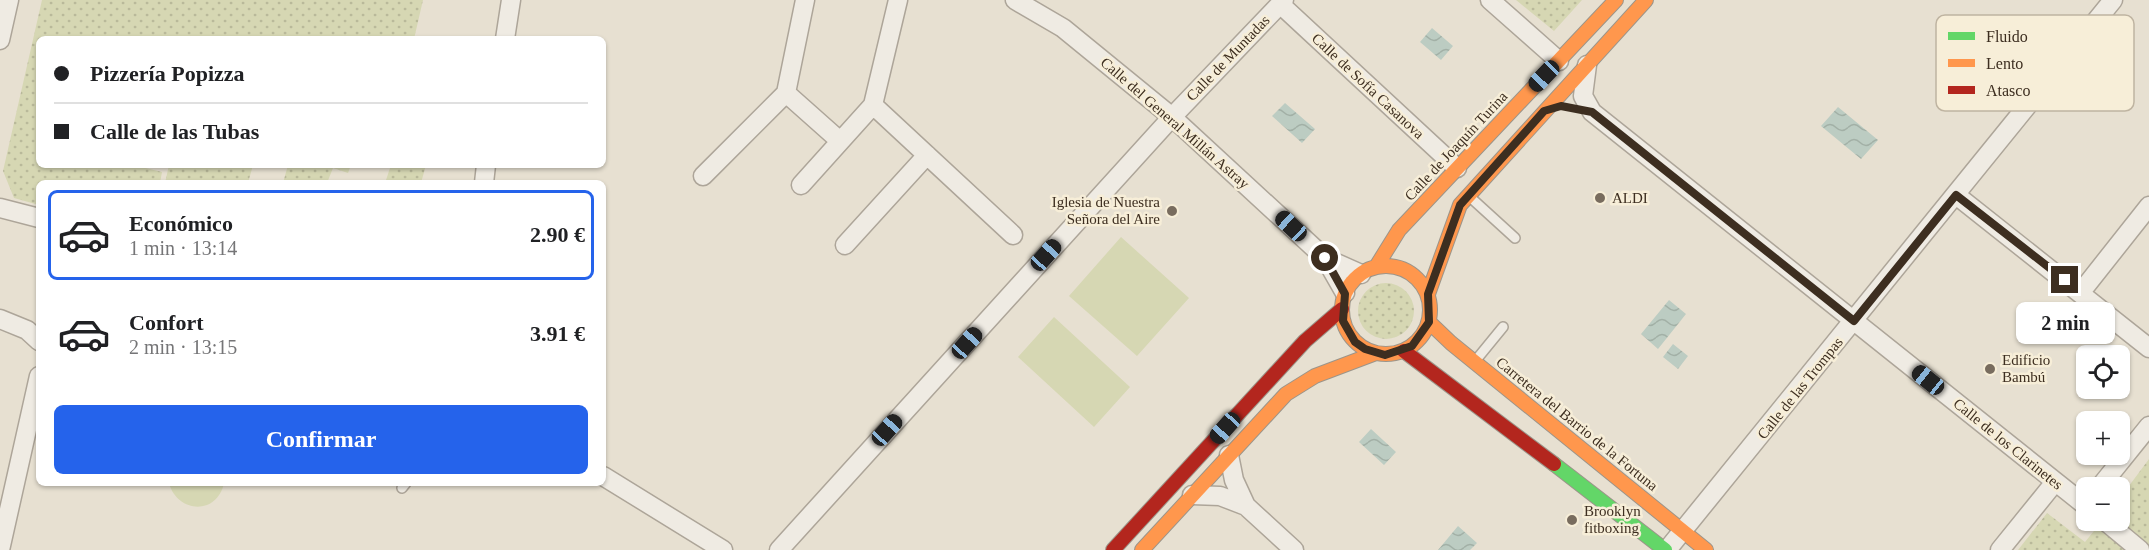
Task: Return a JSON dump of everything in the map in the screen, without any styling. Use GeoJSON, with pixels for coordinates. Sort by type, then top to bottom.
{"type":"FeatureCollection","features":[{"type":"Feature","properties":{"kind":"main road","name":"Calle de Joaquín Turina"},"geometry":{"type":"LineString","coordinates":[[1369,270],[1399,230],[1616,0]]}},
{"type":"Feature","properties":{"kind":"main road"},"geometry":{"type":"LineString","coordinates":[[1343,301],[1343,321],[1355,342],[1376,353],[1395,354],[1404,351],[1419,339],[1429,322],[1428,294],[1453,219],[1468,195],[1646,0]]}},
{"type":"Feature","properties":{"kind":"main road"},"geometry":{"type":"LineString","coordinates":[[1113,550],[1369,270],[1401,268],[1413,274],[1428,294]]}},
{"type":"Feature","properties":{"kind":"main road","name":"Carretera del Barrio de la Fortuna"},"geometry":{"type":"LineString","coordinates":[[1429,322],[1707,550]]}},
{"type":"Feature","properties":{"kind":"main road"},"geometry":{"type":"LineString","coordinates":[[1404,351],[1430,368],[1666,550]]}},
{"type":"Feature","properties":{"kind":"main road"},"geometry":{"type":"LineString","coordinates":[[1142,550],[1286,394],[1301,383],[1376,353]]}},
{"type":"Feature","properties":{"kind":"street"},"geometry":{"type":"LineString","coordinates":[[0,40],[9,0]]}},
{"type":"Feature","properties":{"kind":"street"},"geometry":{"type":"LineString","coordinates":[[505,36],[511,0]]}},
{"type":"Feature","properties":{"kind":"street"},"geometry":{"type":"LineString","coordinates":[[702,176],[786,93],[805,0]]}},
{"type":"Feature","properties":{"kind":"street"},"geometry":{"type":"LineString","coordinates":[[801,185],[873,105],[898,0]]}},
{"type":"Feature","properties":{"kind":"street","name":"Calle del General Millán Astray"},"geometry":{"type":"LineString","coordinates":[[1015,0],[1063,28],[1172,117],[1325,258],[1343,301]]}},
{"type":"Feature","properties":{"kind":"street"},"geometry":{"type":"LineString","coordinates":[[1490,0],[1559,61]]}},
{"type":"Feature","properties":{"kind":"street","name":"Calle de las Trompas"},"geometry":{"type":"LineString","coordinates":[[2101,15],[2113,0]]}},
{"type":"Feature","properties":{"kind":"street","name":"Calle de Muntadas"},"geometry":{"type":"LineString","coordinates":[[779,550],[1172,117],[1282,2]]}},
{"type":"Feature","properties":{"kind":"street","name":"Calle de Sofía Casanova"},"geometry":{"type":"LineString","coordinates":[[1282,2],[1457,168]]}},
{"type":"Feature","properties":{"kind":"street"},"geometry":{"type":"LineString","coordinates":[[1587,64],[1583,96],[1592,112]]}},
{"type":"Feature","properties":{"kind":"street"},"geometry":{"type":"LineString","coordinates":[[786,93],[840,141]]}},
{"type":"Feature","properties":{"kind":"street"},"geometry":{"type":"LineString","coordinates":[[873,105],[1013,235]]}},
{"type":"Feature","properties":{"kind":"street","name":"Calle de los Clarinetes"},"geometry":{"type":"LineString","coordinates":[[1544,111],[1561,106],[1592,112],[2076,498]]}},
{"type":"Feature","properties":{"kind":"street","name":"Calle de las Trompas"},"geometry":{"type":"LineString","coordinates":[[1666,550],[2024,111]]}},
{"type":"Feature","properties":{"kind":"street"},"geometry":{"type":"LineString","coordinates":[[845,245],[927,155]]}},
{"type":"Feature","properties":{"kind":"street"},"geometry":{"type":"LineString","coordinates":[[1956,195],[2149,348]]}},
{"type":"Feature","properties":{"kind":"street"},"geometry":{"type":"LineString","coordinates":[[2080,292],[2149,206]]}},
{"type":"Feature","properties":{"kind":"street"},"geometry":{"type":"LineString","coordinates":[[0,208],[36,217]]}},
{"type":"Feature","properties":{"kind":"street","name":"Calle del General Millán Astray"},"geometry":{"type":"LineString","coordinates":[[1325,258],[1369,270]]}},
{"type":"Feature","properties":{"kind":"street"},"geometry":{"type":"LineString","coordinates":[[0,319],[27,330],[36,338]]}},
{"type":"Feature","properties":{"kind":"street"},"geometry":{"type":"LineString","coordinates":[[0,550],[36,389]]}},
{"type":"Feature","properties":{"kind":"street"},"geometry":{"type":"LineString","coordinates":[[2108,477],[2149,426]]}},
{"type":"Feature","properties":{"kind":"street"},"geometry":{"type":"LineString","coordinates":[[1229,455],[1234,480],[1246,506]]}},
{"type":"Feature","properties":{"kind":"street"},"geometry":{"type":"LineString","coordinates":[[606,478],[723,550]]}},
{"type":"Feature","properties":{"kind":"street"},"geometry":{"type":"LineString","coordinates":[[2000,550],[2055,482]]}},
{"type":"Feature","properties":{"kind":"street"},"geometry":{"type":"LineString","coordinates":[[1192,495],[1220,496],[1246,506],[1294,550]]}},
{"type":"Feature","properties":{"kind":"street"},"geometry":{"type":"LineString","coordinates":[[2117,531],[2140,550]]}},
{"type":"Feature","properties":{"kind":"lane"},"geometry":{"type":"LineString","coordinates":[[1468,195],[1515,238]]}},
{"type":"Feature","properties":{"kind":"lane"},"geometry":{"type":"LineString","coordinates":[[1475,362],[1503,327]]}},
{"type":"Feature","properties":{"kind":"green space"},"geometry":{"type":"Polygon","coordinates":[[[42,0],[423,0],[415,36],[36,36],[36,168],[145,168],[162,172],[161,180],[36,180],[36,204],[14,198],[3,171],[42,0]]]}},
{"type":"Feature","properties":{"kind":"green space"},"geometry":{"type":"Polygon","coordinates":[[[1516,0],[1582,0],[1554,31],[1516,0]]]}},
{"type":"Feature","properties":{"kind":"green space"},"geometry":{"type":"Polygon","coordinates":[[[168,168],[252,168],[249,180],[166,180],[168,168]]]}},
{"type":"Feature","properties":{"kind":"green space"},"geometry":{"type":"Polygon","coordinates":[[[287,168],[333,168],[328,180],[284,180],[287,168]]]}},
{"type":"Feature","properties":{"kind":"green space"},"geometry":{"type":"Polygon","coordinates":[[[333,168],[350,168],[348,173],[333,168]]]}},
{"type":"Feature","properties":{"kind":"green space"},"geometry":{"type":"Polygon","coordinates":[[[390,168],[425,168],[422,180],[386,180],[390,168]]]}},
{"type":"Feature","properties":{"kind":"green space"},"geometry":{"type":"Polygon","coordinates":[[[1121,237],[1189,298],[1137,356],[1069,296],[1121,237]]]}},
{"type":"Feature","properties":{"kind":"green space"},"geometry":{"type":"Polygon","coordinates":[[[1380,283],[1392,283],[1402,287],[1410,295],[1414,311],[1410,327],[1402,335],[1392,339],[1380,339],[1370,335],[1362,327],[1358,317],[1358,305],[1362,295],[1370,287],[1380,283]]]}},
{"type":"Feature","properties":{"kind":"green space"},"geometry":{"type":"Polygon","coordinates":[[[1054,317],[1130,387],[1094,427],[1018,357],[1054,317]]]}},
{"type":"Feature","properties":{"kind":"green space"},"geometry":{"type":"Polygon","coordinates":[[[2149,459],[2149,550],[2018,550],[2047,513],[2085,542],[2094,531],[2130,531],[2130,485],[2149,459]]]}},
{"type":"Feature","properties":{"kind":"green space"},"geometry":{"type":"Polygon","coordinates":[[[170,486],[223,486],[214,501],[197,507],[188,505],[173,493],[170,486]]]}},
{"type":"Feature","properties":{"kind":"water"},"geometry":{"type":"Polygon","coordinates":[[[1432,28],[1453,46],[1441,60],[1420,42],[1432,28]]]}},
{"type":"Feature","properties":{"kind":"water"},"geometry":{"type":"Polygon","coordinates":[[[1285,103],[1315,129],[1302,143],[1272,116],[1285,103]]]}},
{"type":"Feature","properties":{"kind":"water"},"geometry":{"type":"Polygon","coordinates":[[[1838,107],[1878,140],[1861,159],[1821,126],[1838,107]]]}},
{"type":"Feature","properties":{"kind":"water"},"geometry":{"type":"Polygon","coordinates":[[[1669,300],[1686,314],[1658,349],[1641,334],[1669,300]]]}},
{"type":"Feature","properties":{"kind":"water"},"geometry":{"type":"Polygon","coordinates":[[[1673,344],[1688,356],[1678,369],[1663,357],[1673,344]]]}},
{"type":"Feature","properties":{"kind":"water"},"geometry":{"type":"Polygon","coordinates":[[[1371,429],[1396,452],[1384,465],[1359,442],[1371,429]]]}},
{"type":"Feature","properties":{"kind":"water"},"geometry":{"type":"Polygon","coordinates":[[[1458,526],[1477,543],[1470,550],[1438,550],[1458,526]]]}},
{"type":"Feature","properties":{"kind":"traffic: fast"},"geometry":{"type":"LineString","coordinates":[[1554,464],[1665,550]]}},
{"type":"Feature","properties":{"kind":"traffic: slow"},"geometry":{"type":"LineString","coordinates":[[1376,267],[1399,230],[1616,0]]}},
{"type":"Feature","properties":{"kind":"traffic: slow"},"geometry":{"type":"LineString","coordinates":[[1428,294],[1460,205],[1646,0]]}},
{"type":"Feature","properties":{"kind":"traffic: slow"},"geometry":{"type":"LineString","coordinates":[[1386,266],[1403,269],[1417,279],[1427,293],[1430,310],[1427,327],[1417,341],[1403,351],[1386,354],[1369,351],[1355,341],[1345,327],[1342,310],[1345,293],[1355,279],[1369,269],[1386,266]]}},
{"type":"Feature","properties":{"kind":"traffic: slow"},"geometry":{"type":"LineString","coordinates":[[1429,322],[1451,343],[1706,550]]}},
{"type":"Feature","properties":{"kind":"traffic: slow"},"geometry":{"type":"LineString","coordinates":[[1142,550],[1286,394],[1315,376],[1376,353]]}},
{"type":"Feature","properties":{"kind":"traffic: jam"},"geometry":{"type":"LineString","coordinates":[[1113,550],[1305,341],[1342,309]]}},
{"type":"Feature","properties":{"kind":"traffic: jam"},"geometry":{"type":"LineString","coordinates":[[1404,351],[1554,464]]}},
{"type":"Feature","properties":{"kind":"place","name":"ALDI"},"geometry":{"type":"Point","coordinates":[1600,198]}},
{"type":"Feature","properties":{"kind":"place","name":"Iglesia de Nuestra Señora del Aire"},"geometry":{"type":"Point","coordinates":[1172,211]}},
{"type":"Feature","properties":{"kind":"place","name":"Edificio Bambú"},"geometry":{"type":"Point","coordinates":[1990,369]}},
{"type":"Feature","properties":{"kind":"place","name":"Brooklyn fitboxing"},"geometry":{"type":"Point","coordinates":[1572,520]}},
{"type":"Feature","properties":{"kind":"route"},"geometry":{"type":"LineString","coordinates":[[1325,258],[1345,294],[1342,309],[1343,321],[1355,342],[1365,349],[1385,355],[1395,354],[1412,346],[1425,331],[1429,322],[1428,294],[1446,238],[1460,205],[1544,111],[1561,106],[1592,112],[1854,321],[1956,195],[2065,280]]}}]}
